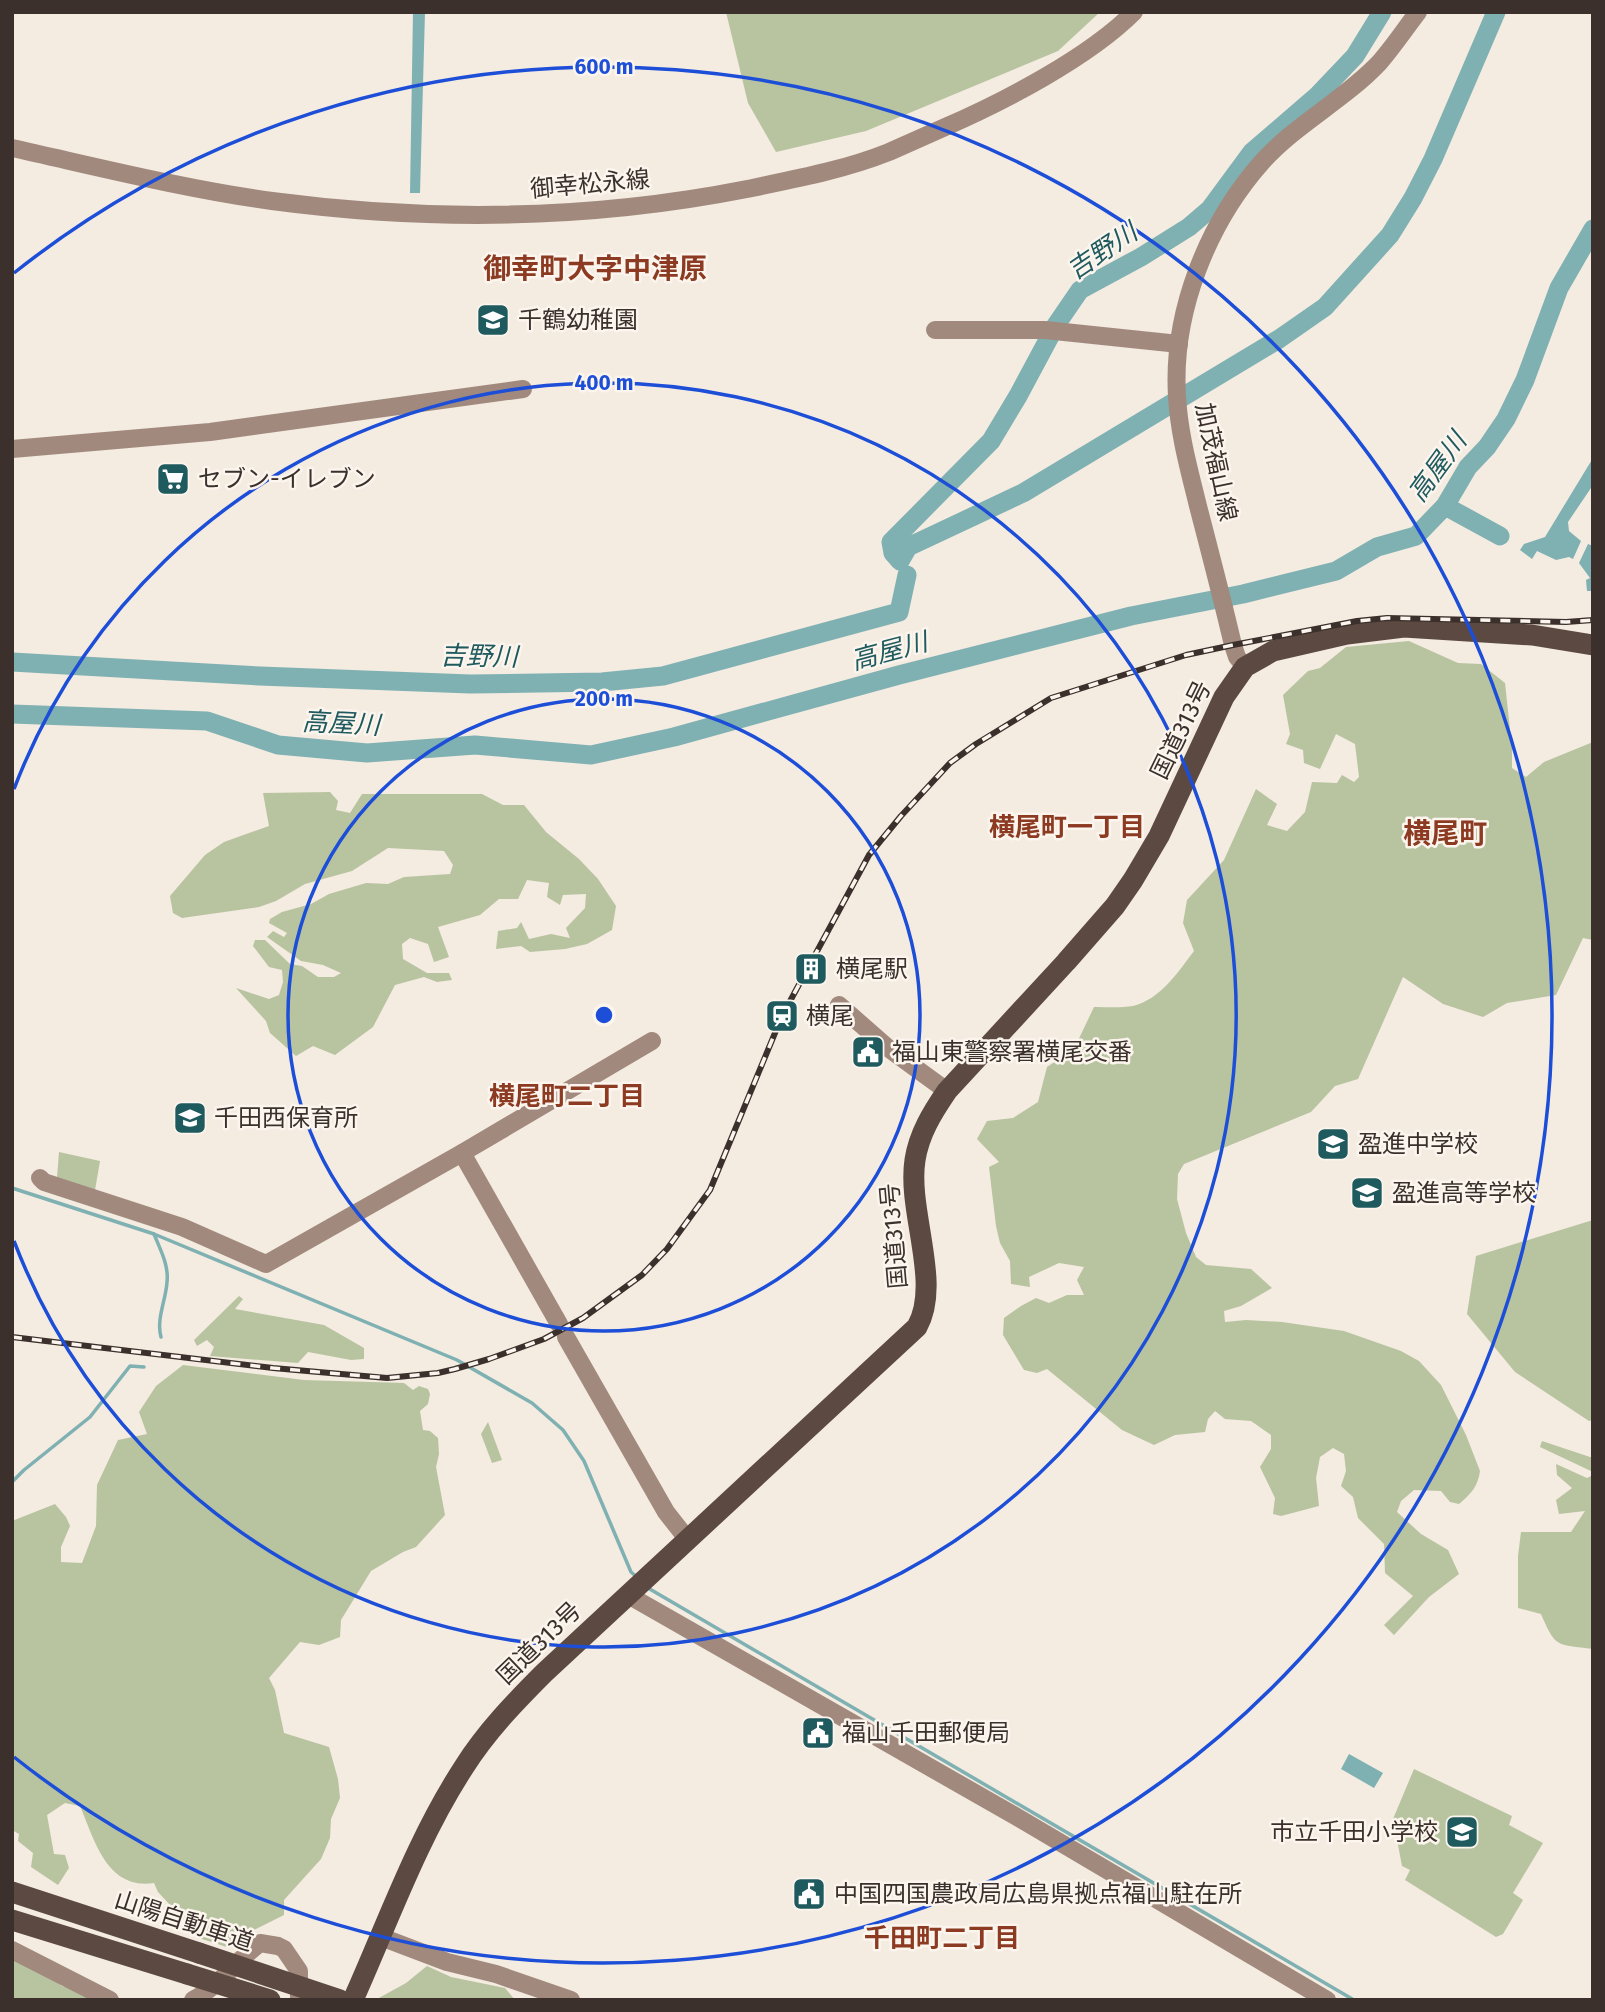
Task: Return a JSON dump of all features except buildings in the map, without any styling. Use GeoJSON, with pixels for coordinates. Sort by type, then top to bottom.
{"type":"FeatureCollection","features":[{"type":"Feature","properties":{"kind":"highway","name":"国道313号"},"geometry":{"type":"LineString","coordinates":[[353,2000],[423,1840],[463,1767],[477,1748],[522,1695],[917,1327],[923,1315],[926,1287],[915,1200],[915,1159],[921,1135],[932,1112],[947,1091],[1115,906],[1133,880],[1168,817],[1224,697],[1245,667],[1273,651],[1356,632],[1404,627],[1532,635],[1593,645]]}},
{"type":"Feature","properties":{"kind":"highway","name":"山陽自動車道"},"geometry":{"type":"LineString","coordinates":[[12,1892],[340,2000]]}},
{"type":"Feature","properties":{"kind":"highway","name":"山陽自動車道"},"geometry":{"type":"LineString","coordinates":[[12,1920],[270,2000]]}},
{"type":"Feature","properties":{"kind":"street","name":"御幸松永線"},"geometry":{"type":"LineString","coordinates":[[12,148],[181,185],[271,201],[362,211],[513,215],[628,209],[807,177],[887,153],[981,112],[1069,61],[1133,12]]}},
{"type":"Feature","properties":{"kind":"street","name":"加茂福山線"},"geometry":{"type":"LineString","coordinates":[[1245,667],[1237,657],[1182,443],[1178,402],[1179,344],[1201,260],[1237,194],[1262,162],[1378,63],[1418,12]]}},
{"type":"Feature","properties":{"kind":"street"},"geometry":{"type":"LineString","coordinates":[[934,330],[1045,330],[1179,344]]}},
{"type":"Feature","properties":{"kind":"street"},"geometry":{"type":"LineString","coordinates":[[12,449],[210,432],[523,389]]}},
{"type":"Feature","properties":{"kind":"street"},"geometry":{"type":"LineString","coordinates":[[839,1005],[888,1048],[947,1091]]}},
{"type":"Feature","properties":{"kind":"street"},"geometry":{"type":"LineString","coordinates":[[40,1178],[44,1182],[182,1227],[266,1264],[652,1041]]}},
{"type":"Feature","properties":{"kind":"street"},"geometry":{"type":"LineString","coordinates":[[462,1153],[666,1512],[688,1540]]}},
{"type":"Feature","properties":{"kind":"street"},"geometry":{"type":"LineString","coordinates":[[638,1586],[1017,1817],[1327,2000]]}},
{"type":"Feature","properties":{"kind":"street"},"geometry":{"type":"LineString","coordinates":[[381,1937],[447,1962],[496,1974],[527,1992],[571,2000]]}},
{"type":"Feature","properties":{"kind":"street"},"geometry":{"type":"LineString","coordinates":[[193,2000],[209,1991],[245,1954],[260,1943],[284,1949],[299,1971],[299,2000]]}},
{"type":"Feature","properties":{"kind":"street"},"geometry":{"type":"LineString","coordinates":[[12,1950],[110,2000]]}},
{"type":"Feature","properties":{"kind":"green space"},"geometry":{"type":"Polygon","coordinates":[[[726,12],[1100,12],[1058,51],[866,131],[776,152],[748,103],[726,12]]]}},
{"type":"Feature","properties":{"kind":"green space"},"geometry":{"type":"Polygon","coordinates":[[[1409,641],[1458,663],[1481,664],[1505,683],[1512,768],[1526,777],[1544,762],[1593,742],[1593,940],[1583,938],[1556,995],[1507,1003],[1483,1017],[1443,1004],[1403,977],[1358,1079],[1335,1086],[1311,1112],[1184,1164],[1178,1174],[1177,1199],[1196,1257],[1206,1265],[1251,1269],[1272,1288],[1241,1306],[1224,1311],[1225,1322],[1282,1322],[1344,1331],[1401,1351],[1419,1361],[1441,1385],[1466,1435],[1480,1471],[1478,1481],[1470,1493],[1459,1504],[1450,1502],[1441,1491],[1414,1490],[1401,1501],[1397,1512],[1421,1534],[1448,1550],[1459,1574],[1429,1597],[1394,1635],[1384,1625],[1413,1596],[1385,1573],[1384,1544],[1358,1518],[1353,1497],[1341,1486],[1346,1471],[1344,1454],[1333,1448],[1320,1457],[1316,1478],[1319,1506],[1281,1516],[1273,1514],[1275,1498],[1260,1467],[1271,1449],[1271,1435],[1251,1421],[1225,1419],[1215,1411],[1208,1419],[1205,1432],[1175,1435],[1154,1445],[1122,1430],[1047,1369],[1037,1373],[1024,1370],[1003,1335],[1004,1318],[1036,1298],[1049,1303],[1067,1295],[1084,1295],[1077,1280],[1084,1267],[1059,1263],[1029,1277],[1030,1287],[1011,1284],[1010,1261],[1000,1243],[996,1226],[989,1167],[999,1162],[977,1139],[987,1121],[1013,1118],[1038,1102],[1047,1067],[1074,1049],[1094,1007],[1133,1006],[1152,997],[1175,976],[1194,951],[1183,923],[1187,900],[1224,860],[1256,789],[1277,804],[1267,825],[1287,831],[1305,812],[1312,782],[1337,783],[1342,775],[1354,782],[1359,777],[1355,744],[1336,734],[1320,769],[1304,763],[1303,750],[1286,744],[1290,734],[1283,695],[1308,671],[1320,668],[1346,647],[1409,641]]]}},
{"type":"Feature","properties":{"kind":"green space"},"geometry":{"type":"Polygon","coordinates":[[[330,792],[338,801],[336,810],[350,813],[362,794],[482,794],[503,805],[524,805],[546,832],[598,879],[616,906],[612,930],[587,944],[565,949],[530,952],[521,946],[496,949],[498,931],[517,928],[521,922],[529,939],[551,934],[570,938],[566,928],[585,908],[586,894],[563,895],[560,905],[547,897],[549,883],[527,880],[518,899],[499,899],[480,915],[438,927],[449,957],[434,962],[428,944],[410,938],[402,944],[403,959],[427,973],[449,973],[452,980],[437,982],[424,977],[395,985],[373,1027],[335,1055],[313,1046],[296,1056],[270,1033],[266,1021],[236,988],[269,999],[279,995],[283,982],[282,970],[269,967],[253,946],[255,940],[265,940],[290,964],[302,966],[318,977],[334,977],[341,973],[323,965],[301,961],[267,937],[273,931],[284,937],[287,933],[269,923],[270,919],[282,912],[311,904],[329,894],[366,883],[388,884],[404,877],[450,874],[453,865],[444,851],[388,848],[352,871],[305,884],[276,901],[259,907],[182,918],[173,913],[170,896],[205,855],[224,842],[269,826],[263,793],[330,792]]]}},
{"type":"Feature","properties":{"kind":"green space"},"geometry":{"type":"Polygon","coordinates":[[[59,1152],[100,1161],[95,1190],[57,1178],[59,1152]]]}},
{"type":"Feature","properties":{"kind":"green space"},"geometry":{"type":"Polygon","coordinates":[[[1593,1220],[1593,1420],[1589,1421],[1515,1372],[1467,1314],[1476,1256],[1593,1220]]]}},
{"type":"Feature","properties":{"kind":"green space"},"geometry":{"type":"Polygon","coordinates":[[[239,1296],[243,1299],[235,1309],[324,1325],[364,1348],[364,1359],[351,1360],[308,1352],[298,1363],[210,1356],[214,1347],[207,1340],[197,1346],[194,1340],[239,1296]]]}},
{"type":"Feature","properties":{"kind":"green space"},"geometry":{"type":"Polygon","coordinates":[[[183,1365],[304,1380],[404,1383],[413,1390],[419,1386],[428,1389],[428,1404],[420,1411],[423,1430],[430,1431],[438,1438],[436,1467],[445,1515],[416,1547],[371,1571],[341,1620],[340,1637],[319,1645],[300,1642],[269,1678],[275,1690],[284,1733],[329,1747],[340,1798],[331,1819],[330,1838],[321,1859],[284,1900],[284,1915],[250,1932],[245,1929],[230,1948],[202,1939],[158,1892],[154,1883],[138,1883],[125,1879],[114,1871],[98,1848],[80,1806],[65,1803],[47,1815],[54,1854],[65,1855],[69,1868],[58,1885],[31,1867],[33,1853],[18,1841],[19,1834],[12,1830],[12,1521],[55,1504],[70,1526],[61,1547],[61,1562],[82,1563],[96,1526],[97,1485],[118,1440],[147,1434],[139,1412],[156,1386],[183,1365]]]}},
{"type":"Feature","properties":{"kind":"green space"},"geometry":{"type":"Polygon","coordinates":[[[488,1422],[502,1460],[492,1463],[481,1434],[488,1422]]]}},
{"type":"Feature","properties":{"kind":"green space"},"geometry":{"type":"Polygon","coordinates":[[[1542,1441],[1593,1458],[1593,1472],[1540,1447],[1542,1441]]]}},
{"type":"Feature","properties":{"kind":"green space"},"geometry":{"type":"Polygon","coordinates":[[[1556,1464],[1587,1478],[1593,1475],[1593,1649],[1559,1643],[1550,1634],[1541,1614],[1518,1608],[1521,1532],[1571,1532],[1585,1511],[1559,1514],[1556,1500],[1572,1488],[1557,1475],[1556,1464]]]}},
{"type":"Feature","properties":{"kind":"green space"},"geometry":{"type":"Polygon","coordinates":[[[1414,1769],[1512,1816],[1509,1825],[1543,1843],[1513,1893],[1523,1900],[1503,1934],[1496,1937],[1405,1880],[1410,1870],[1402,1866],[1393,1819],[1414,1769]]]}},
{"type":"Feature","properties":{"kind":"green space"},"geometry":{"type":"Polygon","coordinates":[[[12,1958],[49,1975],[62,1986],[81,1991],[93,2000],[12,2000],[12,1958]]]}},
{"type":"Feature","properties":{"kind":"green space"},"geometry":{"type":"Polygon","coordinates":[[[427,1966],[451,1977],[505,1988],[515,2000],[377,1999],[406,1983],[427,1966]]]}},
{"type":"Feature","properties":{"kind":"water"},"geometry":{"type":"Polygon","coordinates":[[[413,12],[425,12],[420,193],[410,193],[413,12]]]}},
{"type":"Feature","properties":{"kind":"water"},"geometry":{"type":"Polygon","coordinates":[[[1593,458],[1593,485],[1568,522],[1569,531],[1581,541],[1573,559],[1569,557],[1556,560],[1537,551],[1532,559],[1520,550],[1524,544],[1545,537],[1593,458]]]}},
{"type":"Feature","properties":{"kind":"water"},"geometry":{"type":"Polygon","coordinates":[[[1588,544],[1593,546],[1592,599],[1591,591],[1587,591],[1586,580],[1590,578],[1579,563],[1588,544]]]}},
{"type":"Feature","properties":{"kind":"water"},"geometry":{"type":"Polygon","coordinates":[[[1349,1754],[1383,1773],[1374,1788],[1341,1769],[1349,1754]]]}},
{"type":"Feature","properties":{"kind":"waterway"},"geometry":{"type":"LineString","coordinates":[[1382,12],[1355,56],[1317,96],[1252,152],[1210,209],[1189,227],[1141,257],[1080,290],[1056,325],[991,441],[891,542],[893,553],[900,561],[908,547],[1023,493],[1279,339],[1325,307],[1390,235],[1413,198],[1433,159],[1496,12]]}},
{"type":"Feature","properties":{"kind":"waterway","name":"高屋川"},"geometry":{"type":"LineString","coordinates":[[12,714],[207,721],[278,745],[367,753],[475,745],[591,755],[674,737],[899,675],[1131,616],[1243,594],[1336,571],[1377,547],[1416,536],[1445,506],[1468,467],[1487,447],[1506,419],[1525,380],[1559,288],[1593,229]]}},
{"type":"Feature","properties":{"kind":"waterway"},"geometry":{"type":"LineString","coordinates":[[1445,506],[1500,536]]}},
{"type":"Feature","properties":{"kind":"waterway","name":"吉野川"},"geometry":{"type":"LineString","coordinates":[[12,662],[470,684],[602,682],[663,676],[899,612],[907,575]]}},
{"type":"Feature","properties":{"kind":"waterway"},"geometry":{"type":"LineString","coordinates":[[12,1188],[154,1234],[457,1360],[532,1403],[563,1430],[584,1461],[631,1572],[638,1578]]}},
{"type":"Feature","properties":{"kind":"waterway"},"geometry":{"type":"LineString","coordinates":[[154,1234],[167,1269],[160,1323],[161,1337]]}},
{"type":"Feature","properties":{"kind":"waterway"},"geometry":{"type":"LineString","coordinates":[[12,1482],[90,1417],[130,1366],[144,1367]]}},
{"type":"Feature","properties":{"kind":"waterway"},"geometry":{"type":"LineString","coordinates":[[648,1588],[1354,2000]]}},
{"type":"Feature","properties":{"kind":"railway"},"geometry":{"type":"LineString","coordinates":[[12,1337],[273,1368],[387,1378],[455,1369],[544,1339],[583,1318],[642,1275],[667,1249],[710,1190],[782,1016],[869,855],[950,763],[976,744],[1051,698],[1186,655],[1233,645],[1357,621],[1387,618],[1566,622],[1593,620]]}},
{"type":"Feature","properties":{"kind":"place","name":"千鶴幼稚園"},"geometry":{"type":"Point","coordinates":[493,320]}},
{"type":"Feature","properties":{"kind":"place","name":"セブン-イレブン"},"geometry":{"type":"Point","coordinates":[173,479]}},
{"type":"Feature","properties":{"kind":"place","name":"横尾駅"},"geometry":{"type":"Point","coordinates":[811,969]}},
{"type":"Feature","properties":{"kind":"place","name":"横尾"},"geometry":{"type":"Point","coordinates":[782,1016]}},
{"type":"Feature","properties":{"kind":"place","name":"福山東警察署横尾交番"},"geometry":{"type":"Point","coordinates":[868,1052]}},
{"type":"Feature","properties":{"kind":"place","name":"千田西保育所"},"geometry":{"type":"Point","coordinates":[190,1118]}},
{"type":"Feature","properties":{"kind":"place","name":"盈進中学校"},"geometry":{"type":"Point","coordinates":[1333,1144]}},
{"type":"Feature","properties":{"kind":"place","name":"盈進高等学校"},"geometry":{"type":"Point","coordinates":[1367,1193]}},
{"type":"Feature","properties":{"kind":"place","name":"福山千田郵便局"},"geometry":{"type":"Point","coordinates":[818,1733]}},
{"type":"Feature","properties":{"kind":"place","name":"市立千田小学校"},"geometry":{"type":"Point","coordinates":[1462,1832]}},
{"type":"Feature","properties":{"kind":"place","name":"中国四国農政局広島県拠点福山駐在所"},"geometry":{"type":"Point","coordinates":[809,1894]}},
{"type":"Feature","properties":{"kind":"district","name":"御幸町大字中津原"},"geometry":{"type":"Point","coordinates":[595,268]}},
{"type":"Feature","properties":{"kind":"district","name":"横尾町一丁目"},"geometry":{"type":"Point","coordinates":[1067,827]}},
{"type":"Feature","properties":{"kind":"district","name":"横尾町"},"geometry":{"type":"Point","coordinates":[1445,833]}},
{"type":"Feature","properties":{"kind":"district","name":"横尾町二丁目"},"geometry":{"type":"Point","coordinates":[567,1096]}},
{"type":"Feature","properties":{"kind":"district","name":"千田町二丁目"},"geometry":{"type":"Point","coordinates":[942,1938]}}]}
